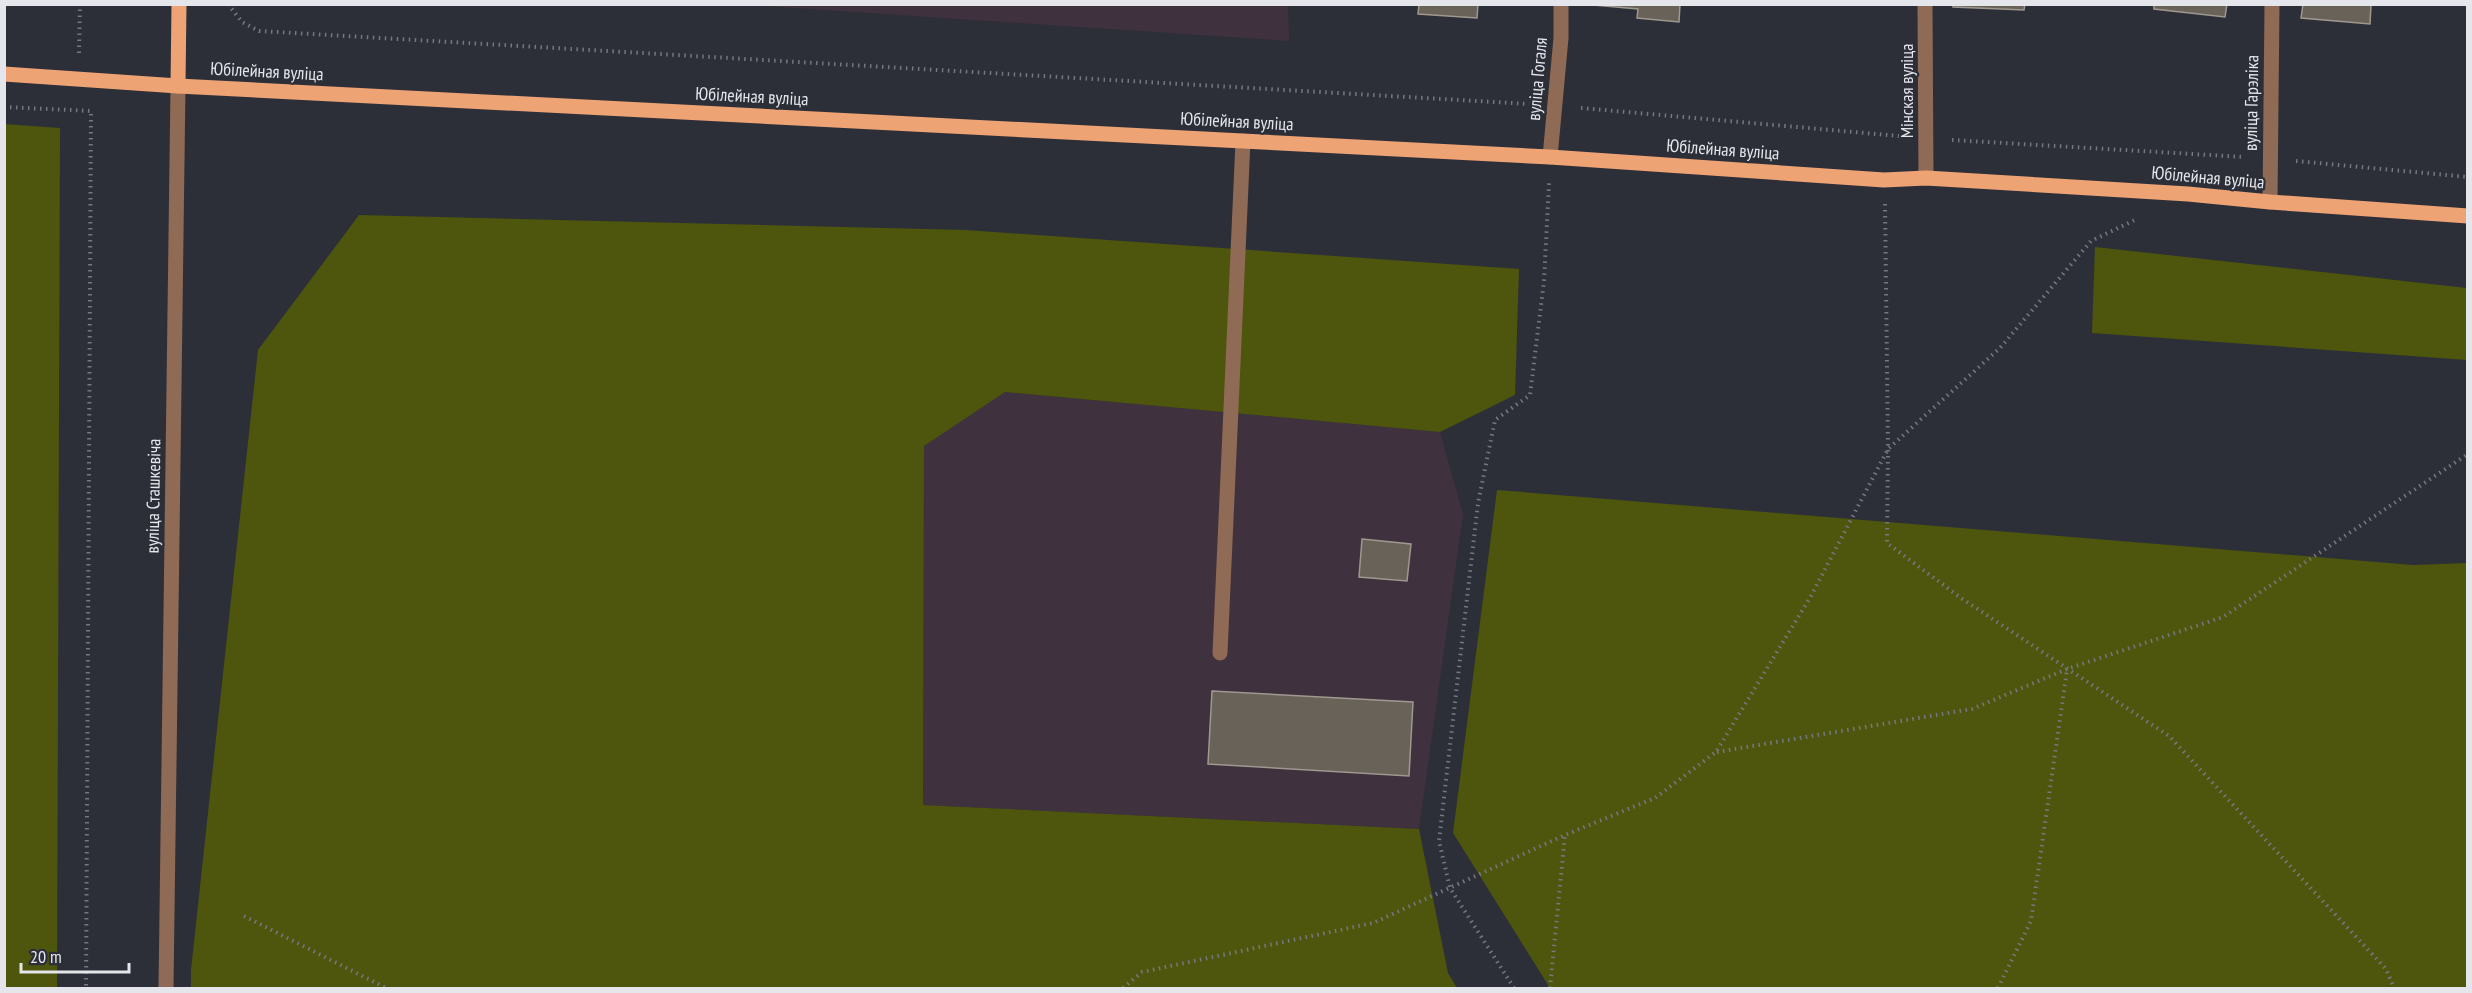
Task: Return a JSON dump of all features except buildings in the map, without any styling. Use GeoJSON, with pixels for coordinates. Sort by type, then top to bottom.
{"type":"FeatureCollection","features":[{"type":"Feature","properties":{"kind":"main road","name":"вуліца Сташкевіча"},"geometry":{"type":"LineString","coordinates":[[178,86],[179,4]]}},
{"type":"Feature","properties":{"kind":"main road","name":"Юбілейная вуліца"},"geometry":{"type":"LineString","coordinates":[[4,74],[178,86],[1550,157],[1884,180],[1926,178],[2188,194],[2468,216]]}},
{"type":"Feature","properties":{"kind":"street","name":"вуліца Гогаля"},"geometry":{"type":"LineString","coordinates":[[1550,157],[1561,39],[1561,4]]}},
{"type":"Feature","properties":{"kind":"street","name":"Мінская вуліца"},"geometry":{"type":"LineString","coordinates":[[1925,4],[1926,178]]}},
{"type":"Feature","properties":{"kind":"street","name":"вуліца Гарэліка"},"geometry":{"type":"LineString","coordinates":[[2270,202],[2272,4]]}},
{"type":"Feature","properties":{"kind":"street","name":"вуліца Сташкевіча"},"geometry":{"type":"LineString","coordinates":[[165,988],[178,86]]}},
{"type":"Feature","properties":{"kind":"street"},"geometry":{"type":"LineString","coordinates":[[1220,653],[1243,141]]}},
{"type":"Feature","properties":{"kind":"path"},"geometry":{"type":"LineString","coordinates":[[228,4],[242,22],[259,31],[1555,106],[1925,139],[2270,158],[2468,177]]}},
{"type":"Feature","properties":{"kind":"path"},"geometry":{"type":"LineString","coordinates":[[4,107],[91,111],[86,988]]}},
{"type":"Feature","properties":{"kind":"path"},"geometry":{"type":"LineString","coordinates":[[1514,988],[1450,888],[1438,841],[1478,503],[1495,420],[1530,395],[1544,281],[1550,157]]}},
{"type":"Feature","properties":{"kind":"path"},"geometry":{"type":"LineString","coordinates":[[1884,180],[1887,543],[1961,598],[2169,736],[2386,969],[2394,988]]}},
{"type":"Feature","properties":{"kind":"path"},"geometry":{"type":"LineString","coordinates":[[1123,988],[1142,972],[1373,923],[1565,835],[1655,798],[1716,752],[1811,596],[1888,449],[2000,348],[2091,241],[2139,217]]}},
{"type":"Feature","properties":{"kind":"path"},"geometry":{"type":"LineString","coordinates":[[1716,752],[1972,709],[2067,669],[2223,617],[2468,454]]}},
{"type":"Feature","properties":{"kind":"path"},"geometry":{"type":"LineString","coordinates":[[1998,988],[2031,921],[2067,669]]}},
{"type":"Feature","properties":{"kind":"path"},"geometry":{"type":"LineString","coordinates":[[1550,988],[1565,835]]}},
{"type":"Feature","properties":{"kind":"path"},"geometry":{"type":"LineString","coordinates":[[244,916],[386,988]]}},
{"type":"Feature","properties":{"kind":"shaded area"},"geometry":{"type":"Polygon","coordinates":[[[749,5],[1288,5],[1289,41],[749,5]]]}},
{"type":"Feature","properties":{"kind":"shaded area"},"geometry":{"type":"Polygon","coordinates":[[[1005,392],[1440,432],[1463,514],[1419,829],[923,805],[924,446],[1005,392]]]}},
{"type":"Feature","properties":{"kind":"green space"},"geometry":{"type":"Polygon","coordinates":[[[4,124],[60,128],[57,988],[5,988],[4,124]]]}},
{"type":"Feature","properties":{"kind":"green space"},"geometry":{"type":"Polygon","coordinates":[[[359,215],[966,230],[1519,269],[1515,395],[1440,432],[1005,392],[924,446],[923,805],[1419,829],[1448,973],[1457,988],[191,988],[191,970],[258,350],[359,215]]]}},
{"type":"Feature","properties":{"kind":"green space"},"geometry":{"type":"Polygon","coordinates":[[[2095,247],[2467,288],[2467,360],[2092,333],[2095,247]]]}},
{"type":"Feature","properties":{"kind":"green space"},"geometry":{"type":"Polygon","coordinates":[[[1497,490],[2413,565],[2467,563],[2467,988],[1550,988],[1453,833],[1497,490]]]}}]}
